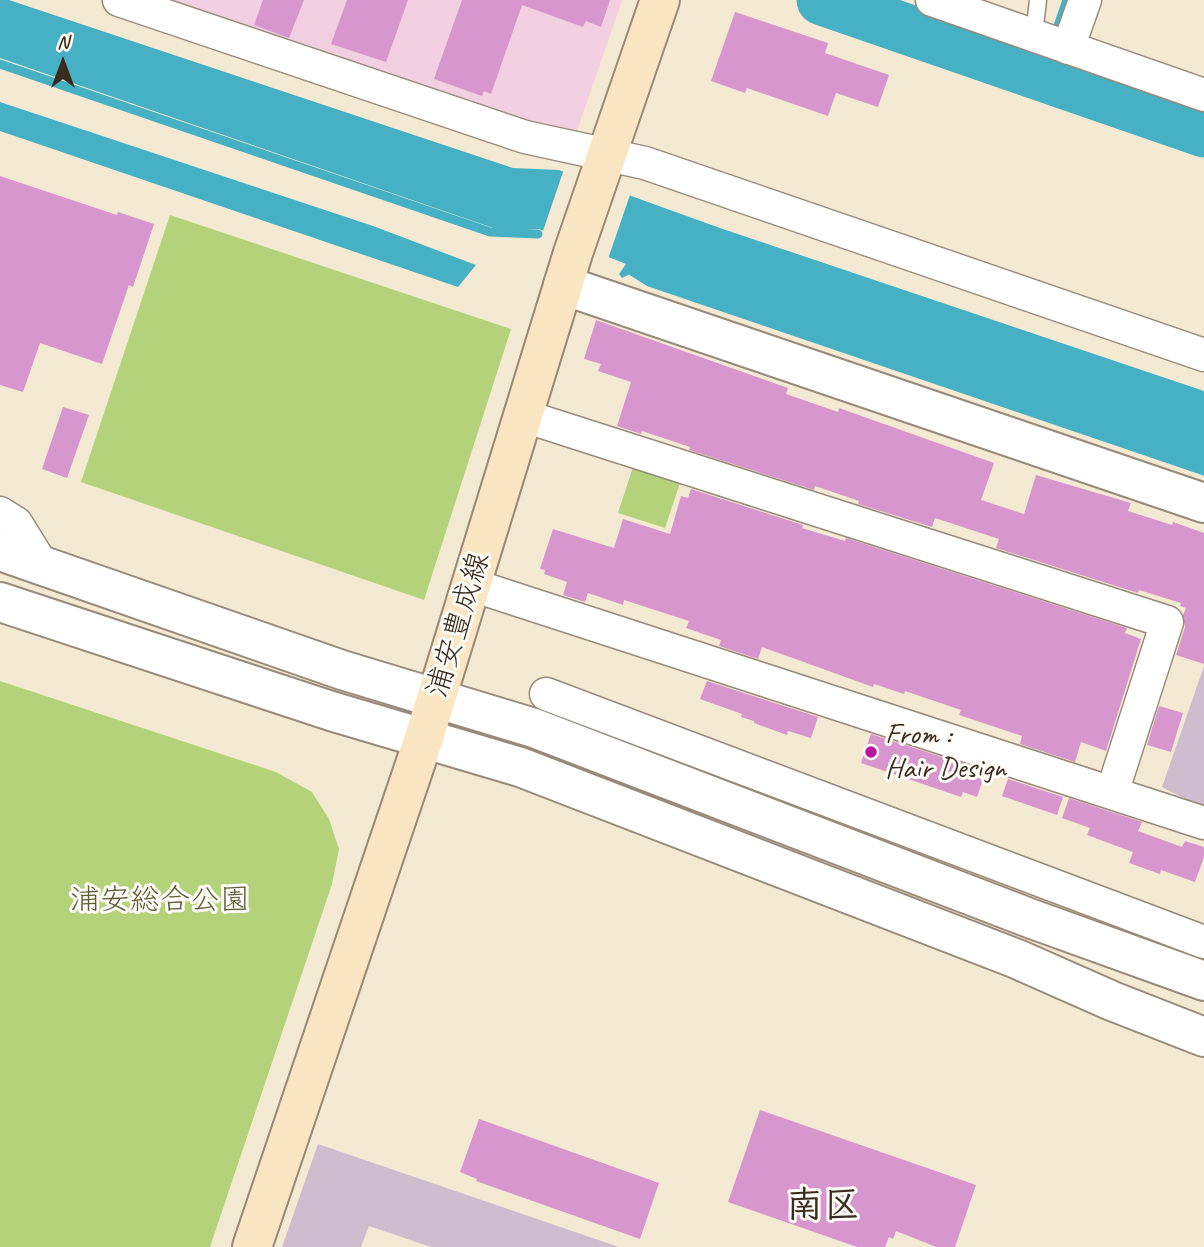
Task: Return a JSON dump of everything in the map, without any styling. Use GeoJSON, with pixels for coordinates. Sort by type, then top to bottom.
{"type":"FeatureCollection","features":[{"type":"Feature","properties":{"kind":"main road","name":"浦安豊成線"},"geometry":{"type":"LineString","coordinates":[[252,1247],[424,738],[568,269],[660,0]]}},
{"type":"Feature","properties":{"kind":"street"},"geometry":{"type":"LineString","coordinates":[[119,0],[525,137],[603,166],[645,163],[1204,355]]}},
{"type":"Feature","properties":{"kind":"street"},"geometry":{"type":"LineString","coordinates":[[932,0],[1204,95]]}},
{"type":"Feature","properties":{"kind":"street"},"geometry":{"type":"LineString","coordinates":[[1068,48],[1085,0]]}},
{"type":"Feature","properties":{"kind":"street"},"geometry":{"type":"LineString","coordinates":[[568,269],[1204,503]]}},
{"type":"Feature","properties":{"kind":"street"},"geometry":{"type":"LineString","coordinates":[[524,416],[1167,622],[1112,793]]}},
{"type":"Feature","properties":{"kind":"street"},"geometry":{"type":"LineString","coordinates":[[0,513],[16,523],[42,565]]}},
{"type":"Feature","properties":{"kind":"street"},"geometry":{"type":"LineString","coordinates":[[0,551],[342,670],[534,728],[643,751],[1204,942]]}},
{"type":"Feature","properties":{"kind":"street"},"geometry":{"type":"LineString","coordinates":[[472,585],[1204,823]]}},
{"type":"Feature","properties":{"kind":"street"},"geometry":{"type":"LineString","coordinates":[[0,601],[331,710],[520,767],[1017,959],[1112,1001],[1204,1037]]}},
{"type":"Feature","properties":{"kind":"street"},"geometry":{"type":"LineString","coordinates":[[547,694],[643,751],[1032,919],[1204,981]]}},
{"type":"Feature","properties":{"kind":"lane"},"geometry":{"type":"LineString","coordinates":[[1030,34],[1036,18],[1038,0]]}},
{"type":"Feature","properties":{"kind":"shaded area"},"geometry":{"type":"Polygon","coordinates":[[[146,0],[622,0],[576,134],[529,130],[146,0]]]}},
{"type":"Feature","properties":{"kind":"shaded area"},"geometry":{"type":"Polygon","coordinates":[[[1204,666],[1204,809],[1162,787],[1204,666]]]}},
{"type":"Feature","properties":{"kind":"shaded area"},"geometry":{"type":"Polygon","coordinates":[[[318,1144],[619,1247],[431,1247],[369,1226],[361,1247],[282,1247],[318,1144]]]}},
{"type":"Feature","properties":{"kind":"green space"},"geometry":{"type":"Polygon","coordinates":[[[170,215],[511,329],[424,600],[81,482],[170,215]]]}},
{"type":"Feature","properties":{"kind":"green space"},"geometry":{"type":"Polygon","coordinates":[[[633,467],[680,483],[665,528],[618,513],[633,467]]]}},
{"type":"Feature","properties":{"kind":"green space","name":"浦安総合公園"},"geometry":{"type":"Polygon","coordinates":[[[0,681],[276,772],[312,792],[329,819],[339,849],[332,884],[210,1247],[0,1247],[0,681]]]}},
{"type":"Feature","properties":{"kind":"water"},"geometry":{"type":"Polygon","coordinates":[[[0,0],[9,0],[513,168],[559,170],[720,228],[1204,391],[1204,467],[646,277],[636,271],[622,278],[619,274],[626,264],[539,229],[496,229],[0,58],[0,0]]]}},
{"type":"Feature","properties":{"kind":"water"},"geometry":{"type":"Polygon","coordinates":[[[0,102],[373,226],[476,265],[458,287],[0,131],[0,102]]]}},
{"type":"Feature","properties":{"kind":"pier"},"geometry":{"type":"Polygon","coordinates":[[[564,169],[631,192],[608,259],[542,234],[564,169]]]}},
{"type":"Feature","properties":{"kind":"building"},"geometry":{"type":"Polygon","coordinates":[[[263,0],[304,0],[289,38],[254,25],[263,0]]]}},
{"type":"Feature","properties":{"kind":"building"},"geometry":{"type":"Polygon","coordinates":[[[347,0],[408,0],[386,62],[331,44],[347,0]]]}},
{"type":"Feature","properties":{"kind":"building"},"geometry":{"type":"Polygon","coordinates":[[[462,0],[610,0],[601,27],[586,21],[583,27],[522,5],[491,94],[484,91],[482,96],[434,79],[462,0]]]}},
{"type":"Feature","properties":{"kind":"building"},"geometry":{"type":"Polygon","coordinates":[[[735,12],[828,43],[825,53],[889,75],[878,107],[836,93],[828,116],[747,88],[745,93],[711,81],[735,12]]]}},
{"type":"Feature","properties":{"kind":"building"},"geometry":{"type":"Polygon","coordinates":[[[0,176],[117,215],[118,212],[154,224],[133,287],[129,285],[102,364],[40,343],[23,392],[0,385],[0,176]]]}},
{"type":"Feature","properties":{"kind":"building"},"geometry":{"type":"Polygon","coordinates":[[[596,320],[788,388],[786,394],[838,412],[839,408],[994,463],[981,500],[1024,514],[1036,475],[1131,503],[1128,511],[1204,533],[1204,664],[1176,655],[1185,627],[1183,615],[1186,608],[1180,606],[1181,603],[1139,590],[1138,593],[996,548],[999,539],[935,518],[932,527],[858,504],[859,501],[815,486],[814,490],[689,450],[690,447],[642,431],[641,434],[617,426],[631,382],[598,371],[601,364],[584,359],[596,320]]]}},
{"type":"Feature","properties":{"kind":"building"},"geometry":{"type":"Polygon","coordinates":[[[63,407],[89,415],[67,478],[42,469],[63,407]]]}},
{"type":"Feature","properties":{"kind":"building"},"geometry":{"type":"Polygon","coordinates":[[[691,489],[803,525],[802,528],[845,541],[846,538],[1127,628],[1125,633],[1141,639],[1106,751],[1081,742],[1075,762],[1020,744],[1022,736],[959,715],[961,710],[905,691],[904,694],[874,684],[873,687],[762,647],[758,659],[719,646],[721,640],[686,628],[689,621],[624,600],[623,605],[588,593],[585,602],[563,595],[567,582],[544,574],[545,570],[540,569],[553,529],[614,548],[623,519],[670,534],[681,496],[688,498],[691,489]]]}},
{"type":"Feature","properties":{"kind":"building"},"geometry":{"type":"Polygon","coordinates":[[[707,681],[818,717],[811,738],[788,731],[787,735],[741,717],[742,714],[700,699],[707,681]]]}},
{"type":"Feature","properties":{"kind":"building"},"geometry":{"type":"Polygon","coordinates":[[[1159,706],[1183,713],[1171,752],[1147,745],[1159,706]]]}},
{"type":"Feature","properties":{"kind":"building"},"geometry":{"type":"Polygon","coordinates":[[[871,734],[986,771],[977,797],[963,792],[961,797],[861,763],[871,734]]]}},
{"type":"Feature","properties":{"kind":"building"},"geometry":{"type":"Polygon","coordinates":[[[1008,779],[1063,797],[1057,815],[1002,796],[1008,779]]]}},
{"type":"Feature","properties":{"kind":"building"},"geometry":{"type":"Polygon","coordinates":[[[1069,798],[1142,822],[1138,831],[1182,847],[1185,841],[1204,847],[1204,857],[1195,882],[1161,870],[1160,874],[1129,863],[1133,852],[1087,835],[1090,828],[1062,818],[1069,798]]]}},
{"type":"Feature","properties":{"kind":"building"},"geometry":{"type":"Polygon","coordinates":[[[760,1110],[976,1185],[955,1247],[936,1247],[896,1231],[893,1239],[889,1237],[885,1247],[857,1247],[728,1202],[760,1110]]]}},
{"type":"Feature","properties":{"kind":"building"},"geometry":{"type":"Polygon","coordinates":[[[479,1119],[659,1183],[640,1239],[476,1181],[477,1179],[460,1172],[479,1119]]]}},
{"type":"Feature","properties":{"kind":"waterway"},"geometry":{"type":"LineString","coordinates":[[822,0],[1204,132]]}},
{"type":"Feature","properties":{"kind":"waterway"},"geometry":{"type":"LineString","coordinates":[[1057,29],[1067,0]]}},
{"type":"Feature","properties":{"kind":"waterway"},"geometry":{"type":"LineString","coordinates":[[1044,77],[1051,56]]}},
{"type":"Feature","properties":{"kind":"waterway"},"geometry":{"type":"LineString","coordinates":[[0,64],[490,232],[538,234]]}},
{"type":"Feature","properties":{"kind":"waterway"},"geometry":{"type":"LineString","coordinates":[[630,270],[649,282],[1204,471]]}},
{"type":"Feature","properties":{"kind":"place","name":"From : Hair Design"},"geometry":{"type":"Point","coordinates":[871,752]}},
{"type":"Feature","properties":{"kind":"district","name":"南区"},"geometry":{"type":"Point","coordinates":[823,1207]}}]}
